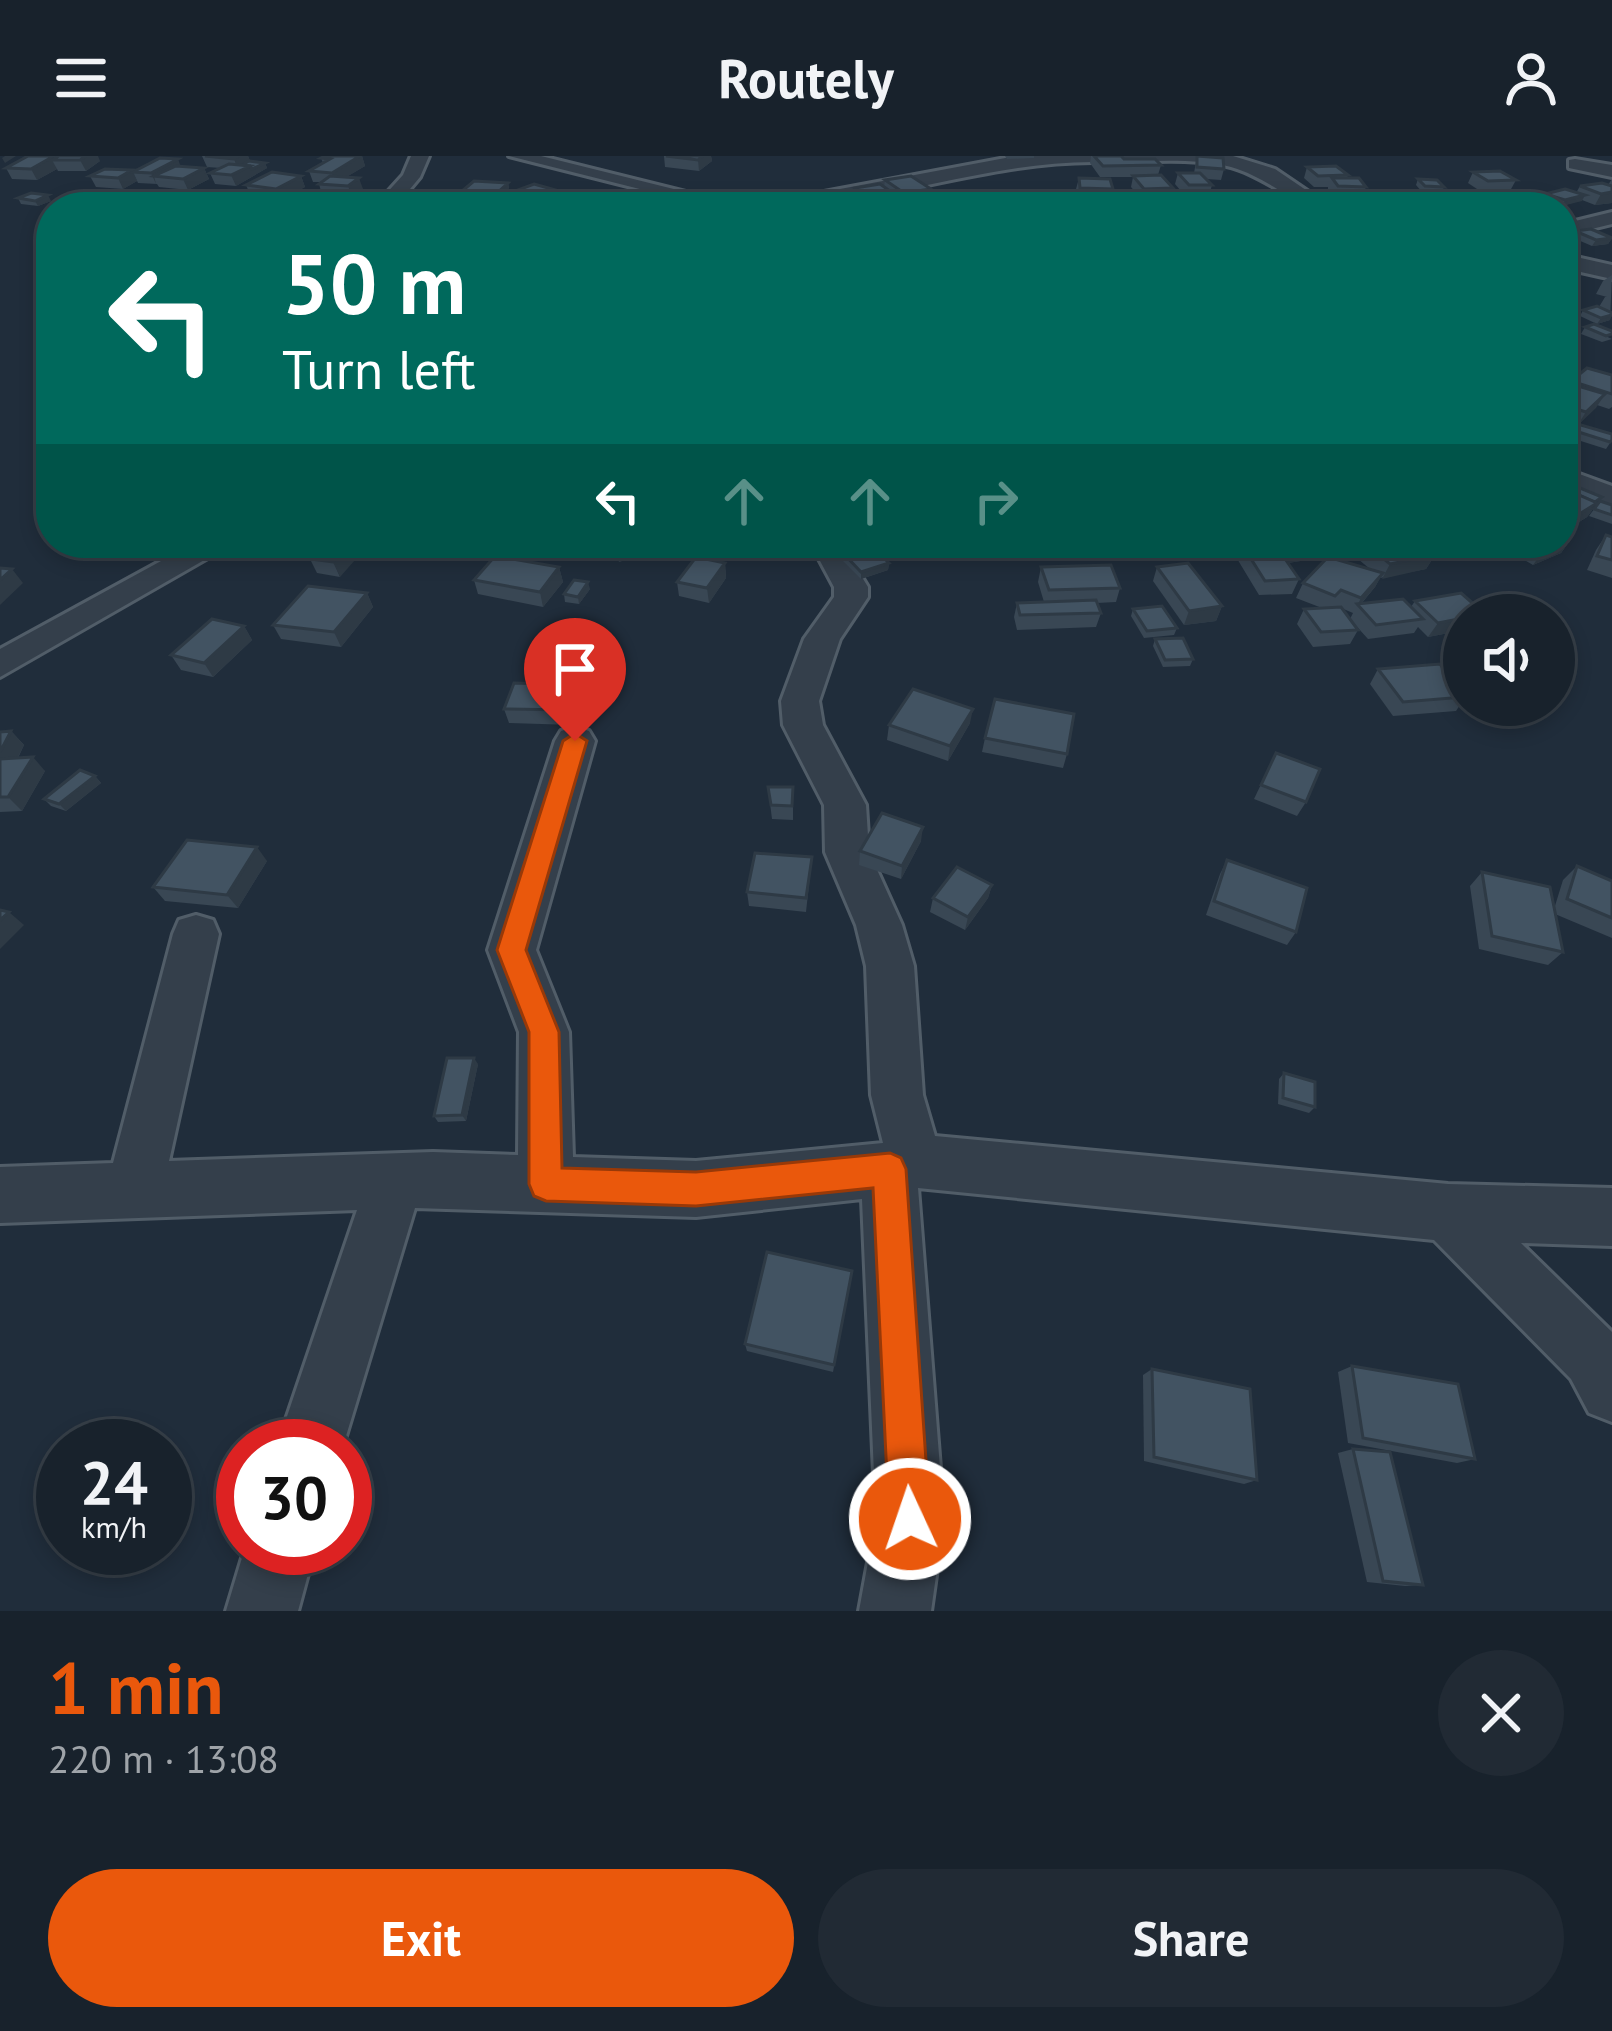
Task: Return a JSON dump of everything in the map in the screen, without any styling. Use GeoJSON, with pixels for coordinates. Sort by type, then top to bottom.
{"type":"FeatureCollection","features":[{"type":"Feature","properties":{"kind":"street"},"geometry":{"type":"LineString","coordinates":[[398,192],[411,178],[420,156]]}},
{"type":"Feature","properties":{"kind":"street"},"geometry":{"type":"LineString","coordinates":[[518,156],[669,192]]}},
{"type":"Feature","properties":{"kind":"street"},"geometry":{"type":"LineString","coordinates":[[576,171],[625,156]]}},
{"type":"Feature","properties":{"kind":"street"},"geometry":{"type":"LineString","coordinates":[[1560,156],[1586,158]]}},
{"type":"Feature","properties":{"kind":"street"},"geometry":{"type":"LineString","coordinates":[[850,192],[1052,158],[1235,158],[1297,192]]}},
{"type":"Feature","properties":{"kind":"street"},"geometry":{"type":"LineString","coordinates":[[1586,158],[1575,164],[1612,171]]}},
{"type":"Feature","properties":{"kind":"street"},"geometry":{"type":"LineString","coordinates":[[1578,226],[1612,218]]}},
{"type":"Feature","properties":{"kind":"street"},"geometry":{"type":"LineString","coordinates":[[1578,264],[1612,272]]}},
{"type":"Feature","properties":{"kind":"street"},"geometry":{"type":"LineString","coordinates":[[1578,483],[1612,496]]}},
{"type":"Feature","properties":{"kind":"street"},"geometry":{"type":"LineString","coordinates":[[0,665],[191,558]]}},
{"type":"Feature","properties":{"kind":"street"},"geometry":{"type":"LineString","coordinates":[[836,558],[851,596],[822,639],[800,700],[803,725],[845,805],[847,852],[879,925],[890,967],[902,1165],[910,1519],[896,1611]]}},
{"type":"Feature","properties":{"kind":"street"},"geometry":{"type":"LineString","coordinates":[[546,1184],[544,1032],[512,950],[575,741]]}},
{"type":"Feature","properties":{"kind":"street"},"geometry":{"type":"LineString","coordinates":[[134,1191],[196,934]]}},
{"type":"Feature","properties":{"kind":"street"},"geometry":{"type":"LineString","coordinates":[[0,1196],[395,1181],[696,1189],[902,1165],[1307,1196],[1448,1214],[1612,1217]]}},
{"type":"Feature","properties":{"kind":"street"},"geometry":{"type":"LineString","coordinates":[[319,1419],[395,1181]]}},
{"type":"Feature","properties":{"kind":"street"},"geometry":{"type":"LineString","coordinates":[[1448,1214],[1593,1357],[1612,1390]]}},
{"type":"Feature","properties":{"kind":"street"},"geometry":{"type":"LineString","coordinates":[[262,1611],[272,1575]]}},
{"type":"Feature","properties":{"kind":"building"},"geometry":{"type":"Polygon","coordinates":[[[28,156],[54,156],[31,169],[6,168],[28,156]]]}},
{"type":"Feature","properties":{"kind":"building"},"geometry":{"type":"Polygon","coordinates":[[[59,156],[86,156],[52,160],[59,156]]]}},
{"type":"Feature","properties":{"kind":"building"},"geometry":{"type":"Polygon","coordinates":[[[360,156],[332,173],[309,171],[330,159],[321,158],[360,156]]]}},
{"type":"Feature","properties":{"kind":"building"},"geometry":{"type":"Polygon","coordinates":[[[1094,156],[1155,159],[1161,165],[1103,166],[1094,156]]]}},
{"type":"Feature","properties":{"kind":"building"},"geometry":{"type":"Polygon","coordinates":[[[1197,156],[1223,158],[1224,169],[1197,167],[1197,156]]]}},
{"type":"Feature","properties":{"kind":"building"},"geometry":{"type":"Polygon","coordinates":[[[160,158],[178,159],[151,173],[133,172],[160,158]]]}},
{"type":"Feature","properties":{"kind":"building"},"geometry":{"type":"Polygon","coordinates":[[[229,164],[250,166],[231,175],[210,173],[229,164]]]}},
{"type":"Feature","properties":{"kind":"building"},"geometry":{"type":"Polygon","coordinates":[[[176,166],[204,168],[183,179],[154,176],[176,166]]]}},
{"type":"Feature","properties":{"kind":"building"},"geometry":{"type":"Polygon","coordinates":[[[1336,166],[1348,175],[1318,176],[1307,167],[1336,166]]]}},
{"type":"Feature","properties":{"kind":"building"},"geometry":{"type":"Polygon","coordinates":[[[105,169],[132,170],[118,178],[90,176],[105,169]]]}},
{"type":"Feature","properties":{"kind":"building"},"geometry":{"type":"Polygon","coordinates":[[[1500,171],[1516,180],[1488,181],[1473,172],[1500,171]]]}},
{"type":"Feature","properties":{"kind":"building"},"geometry":{"type":"Polygon","coordinates":[[[272,172],[301,176],[276,189],[246,185],[272,172]]]}},
{"type":"Feature","properties":{"kind":"building"},"geometry":{"type":"Polygon","coordinates":[[[1178,173],[1200,173],[1212,185],[1189,185],[1178,173]]]}},
{"type":"Feature","properties":{"kind":"building"},"geometry":{"type":"Polygon","coordinates":[[[1161,175],[1173,188],[1144,189],[1133,176],[1161,175]]]}},
{"type":"Feature","properties":{"kind":"building"},"geometry":{"type":"Polygon","coordinates":[[[330,176],[359,178],[348,186],[319,184],[330,176]]]}},
{"type":"Feature","properties":{"kind":"building"},"geometry":{"type":"Polygon","coordinates":[[[911,176],[931,189],[903,192],[885,180],[911,176]]]}},
{"type":"Feature","properties":{"kind":"building"},"geometry":{"type":"Polygon","coordinates":[[[1079,178],[1110,179],[1113,189],[1080,188],[1079,178]]]}},
{"type":"Feature","properties":{"kind":"building"},"geometry":{"type":"Polygon","coordinates":[[[1332,178],[1359,178],[1366,187],[1338,186],[1332,178]]]}},
{"type":"Feature","properties":{"kind":"building"},"geometry":{"type":"Polygon","coordinates":[[[1418,179],[1437,180],[1444,187],[1425,186],[1418,179]]]}},
{"type":"Feature","properties":{"kind":"building"},"geometry":{"type":"Polygon","coordinates":[[[474,181],[508,183],[498,192],[462,191],[474,181]]]}},
{"type":"Feature","properties":{"kind":"building"},"geometry":{"type":"Polygon","coordinates":[[[534,184],[559,191],[519,192],[515,191],[534,184]]]}},
{"type":"Feature","properties":{"kind":"building"},"geometry":{"type":"Polygon","coordinates":[[[880,184],[891,192],[861,192],[855,188],[880,184]]]}},
{"type":"Feature","properties":{"kind":"building"},"geometry":{"type":"Polygon","coordinates":[[[1580,186],[1612,186],[1612,192],[1601,194],[1580,186]]]}},
{"type":"Feature","properties":{"kind":"building"},"geometry":{"type":"Polygon","coordinates":[[[1591,229],[1612,238],[1596,240],[1578,231],[1591,229]]]}},
{"type":"Feature","properties":{"kind":"building"},"geometry":{"type":"Polygon","coordinates":[[[1597,306],[1612,315],[1601,318],[1583,310],[1597,306]]]}},
{"type":"Feature","properties":{"kind":"building"},"geometry":{"type":"Polygon","coordinates":[[[1594,324],[1612,331],[1612,334],[1585,327],[1594,324]]]}},
{"type":"Feature","properties":{"kind":"building"},"geometry":{"type":"Polygon","coordinates":[[[1587,368],[1612,375],[1612,394],[1578,383],[1578,375],[1587,368]]]}},
{"type":"Feature","properties":{"kind":"building"},"geometry":{"type":"Polygon","coordinates":[[[1578,386],[1605,394],[1586,412],[1578,410],[1578,386]]]}},
{"type":"Feature","properties":{"kind":"building"},"geometry":{"type":"Polygon","coordinates":[[[1578,424],[1612,434],[1610,442],[1578,432],[1578,424]]]}},
{"type":"Feature","properties":{"kind":"building"},"geometry":{"type":"Polygon","coordinates":[[[1578,487],[1602,497],[1595,502],[1578,495],[1578,487]]]}},
{"type":"Feature","properties":{"kind":"building"},"geometry":{"type":"Polygon","coordinates":[[[1578,495],[1597,503],[1578,515],[1578,495]]]}},
{"type":"Feature","properties":{"kind":"building"},"geometry":{"type":"Polygon","coordinates":[[[1600,501],[1612,505],[1612,515],[1594,509],[1600,501]]]}},
{"type":"Feature","properties":{"kind":"building"},"geometry":{"type":"Polygon","coordinates":[[[1606,535],[1612,537],[1612,560],[1597,556],[1606,535]]]}},
{"type":"Feature","properties":{"kind":"building"},"geometry":{"type":"Polygon","coordinates":[[[493,558],[559,567],[540,592],[474,580],[493,558]]]}},
{"type":"Feature","properties":{"kind":"building"},"geometry":{"type":"Polygon","coordinates":[[[695,558],[725,563],[707,588],[677,582],[695,558]]]}},
{"type":"Feature","properties":{"kind":"building"},"geometry":{"type":"Polygon","coordinates":[[[848,558],[884,558],[889,563],[861,572],[848,558]]]}},
{"type":"Feature","properties":{"kind":"building"},"geometry":{"type":"Polygon","coordinates":[[[1250,558],[1284,558],[1299,579],[1265,581],[1250,558]]]}},
{"type":"Feature","properties":{"kind":"building"},"geometry":{"type":"Polygon","coordinates":[[[1327,558],[1383,573],[1361,598],[1341,590],[1335,596],[1303,583],[1327,558]]]}},
{"type":"Feature","properties":{"kind":"building"},"geometry":{"type":"Polygon","coordinates":[[[1382,558],[1420,558],[1390,564],[1382,558]]]}},
{"type":"Feature","properties":{"kind":"building"},"geometry":{"type":"Polygon","coordinates":[[[1188,563],[1222,606],[1189,611],[1157,567],[1188,563]]]}},
{"type":"Feature","properties":{"kind":"building"},"geometry":{"type":"Polygon","coordinates":[[[1111,565],[1120,588],[1049,590],[1041,567],[1111,565]]]}},
{"type":"Feature","properties":{"kind":"building"},"geometry":{"type":"Polygon","coordinates":[[[574,580],[588,582],[578,597],[564,594],[574,580]]]}},
{"type":"Feature","properties":{"kind":"building"},"geometry":{"type":"Polygon","coordinates":[[[308,586],[367,593],[334,632],[273,625],[308,586]]]}},
{"type":"Feature","properties":{"kind":"building"},"geometry":{"type":"Polygon","coordinates":[[[1443,596],[1443,622],[1438,623],[1415,601],[1443,596]]]}},
{"type":"Feature","properties":{"kind":"building"},"geometry":{"type":"Polygon","coordinates":[[[1403,599],[1423,619],[1376,625],[1357,604],[1403,599]]]}},
{"type":"Feature","properties":{"kind":"building"},"geometry":{"type":"Polygon","coordinates":[[[1096,600],[1101,613],[1020,615],[1017,603],[1096,600]]]}},
{"type":"Feature","properties":{"kind":"building"},"geometry":{"type":"Polygon","coordinates":[[[1162,606],[1177,628],[1147,631],[1133,609],[1162,606]]]}},
{"type":"Feature","properties":{"kind":"building"},"geometry":{"type":"Polygon","coordinates":[[[1341,607],[1358,630],[1321,632],[1304,609],[1341,607]]]}},
{"type":"Feature","properties":{"kind":"building"},"geometry":{"type":"Polygon","coordinates":[[[212,619],[244,626],[204,663],[171,655],[212,619]]]}},
{"type":"Feature","properties":{"kind":"building"},"geometry":{"type":"Polygon","coordinates":[[[1183,638],[1193,659],[1165,660],[1155,639],[1183,638]]]}},
{"type":"Feature","properties":{"kind":"building"},"geometry":{"type":"Polygon","coordinates":[[[532,649],[560,651],[555,663],[526,660],[532,649]]]}},
{"type":"Feature","properties":{"kind":"building"},"geometry":{"type":"Polygon","coordinates":[[[1440,664],[1443,699],[1403,702],[1378,669],[1440,664]]]}},
{"type":"Feature","properties":{"kind":"building"},"geometry":{"type":"Polygon","coordinates":[[[514,683],[577,685],[569,710],[504,709],[514,683]]]}},
{"type":"Feature","properties":{"kind":"building"},"geometry":{"type":"Polygon","coordinates":[[[913,689],[973,709],[950,746],[889,725],[913,689]]]}},
{"type":"Feature","properties":{"kind":"building"},"geometry":{"type":"Polygon","coordinates":[[[995,699],[1074,714],[1067,754],[985,738],[995,699]]]}},
{"type":"Feature","properties":{"kind":"building"},"geometry":{"type":"Polygon","coordinates":[[[11,731],[0,752],[0,732],[11,731]]]}},
{"type":"Feature","properties":{"kind":"building"},"geometry":{"type":"Polygon","coordinates":[[[1276,753],[1320,769],[1306,802],[1261,785],[1276,753]]]}},
{"type":"Feature","properties":{"kind":"building"},"geometry":{"type":"Polygon","coordinates":[[[33,757],[8,797],[0,797],[0,759],[33,757]]]}},
{"type":"Feature","properties":{"kind":"building"},"geometry":{"type":"Polygon","coordinates":[[[80,770],[95,776],[59,804],[44,799],[80,770]]]}},
{"type":"Feature","properties":{"kind":"building"},"geometry":{"type":"Polygon","coordinates":[[[768,787],[793,787],[792,806],[771,805],[768,787]]]}},
{"type":"Feature","properties":{"kind":"building"},"geometry":{"type":"Polygon","coordinates":[[[882,813],[923,827],[902,866],[860,851],[882,813]]]}},
{"type":"Feature","properties":{"kind":"building"},"geometry":{"type":"Polygon","coordinates":[[[187,840],[257,847],[227,895],[153,887],[187,840]]]}},
{"type":"Feature","properties":{"kind":"building"},"geometry":{"type":"Polygon","coordinates":[[[755,853],[812,857],[806,898],[747,892],[755,853]]]}},
{"type":"Feature","properties":{"kind":"building"},"geometry":{"type":"Polygon","coordinates":[[[1227,860],[1307,888],[1296,932],[1214,901],[1227,860]]]}},
{"type":"Feature","properties":{"kind":"building"},"geometry":{"type":"Polygon","coordinates":[[[1577,866],[1612,881],[1612,918],[1567,899],[1577,866]]]}},
{"type":"Feature","properties":{"kind":"building"},"geometry":{"type":"Polygon","coordinates":[[[957,867],[992,885],[968,917],[933,898],[957,867]]]}},
{"type":"Feature","properties":{"kind":"building"},"geometry":{"type":"Polygon","coordinates":[[[1482,872],[1550,887],[1563,952],[1492,936],[1482,872]]]}},
{"type":"Feature","properties":{"kind":"building"},"geometry":{"type":"Polygon","coordinates":[[[447,1058],[474,1058],[462,1115],[434,1116],[447,1058]]]}},
{"type":"Feature","properties":{"kind":"building"},"geometry":{"type":"Polygon","coordinates":[[[1284,1073],[1315,1082],[1315,1107],[1283,1098],[1284,1073]]]}},
{"type":"Feature","properties":{"kind":"building"},"geometry":{"type":"Polygon","coordinates":[[[767,1252],[852,1271],[834,1365],[745,1344],[767,1252]]]}},
{"type":"Feature","properties":{"kind":"building"},"geometry":{"type":"Polygon","coordinates":[[[1352,1366],[1458,1384],[1475,1459],[1363,1438],[1352,1366]]]}},
{"type":"Feature","properties":{"kind":"building"},"geometry":{"type":"Polygon","coordinates":[[[1152,1369],[1250,1389],[1257,1480],[1154,1457],[1152,1369]]]}},
{"type":"Feature","properties":{"kind":"building"},"geometry":{"type":"Polygon","coordinates":[[[1353,1449],[1390,1452],[1423,1585],[1383,1581],[1353,1449]]]}},
{"type":"Feature","properties":{"kind":"route"},"geometry":{"type":"LineString","coordinates":[[575,741],[512,950],[544,1032],[546,1184],[696,1189],[890,1169],[910,1519]]}}]}
